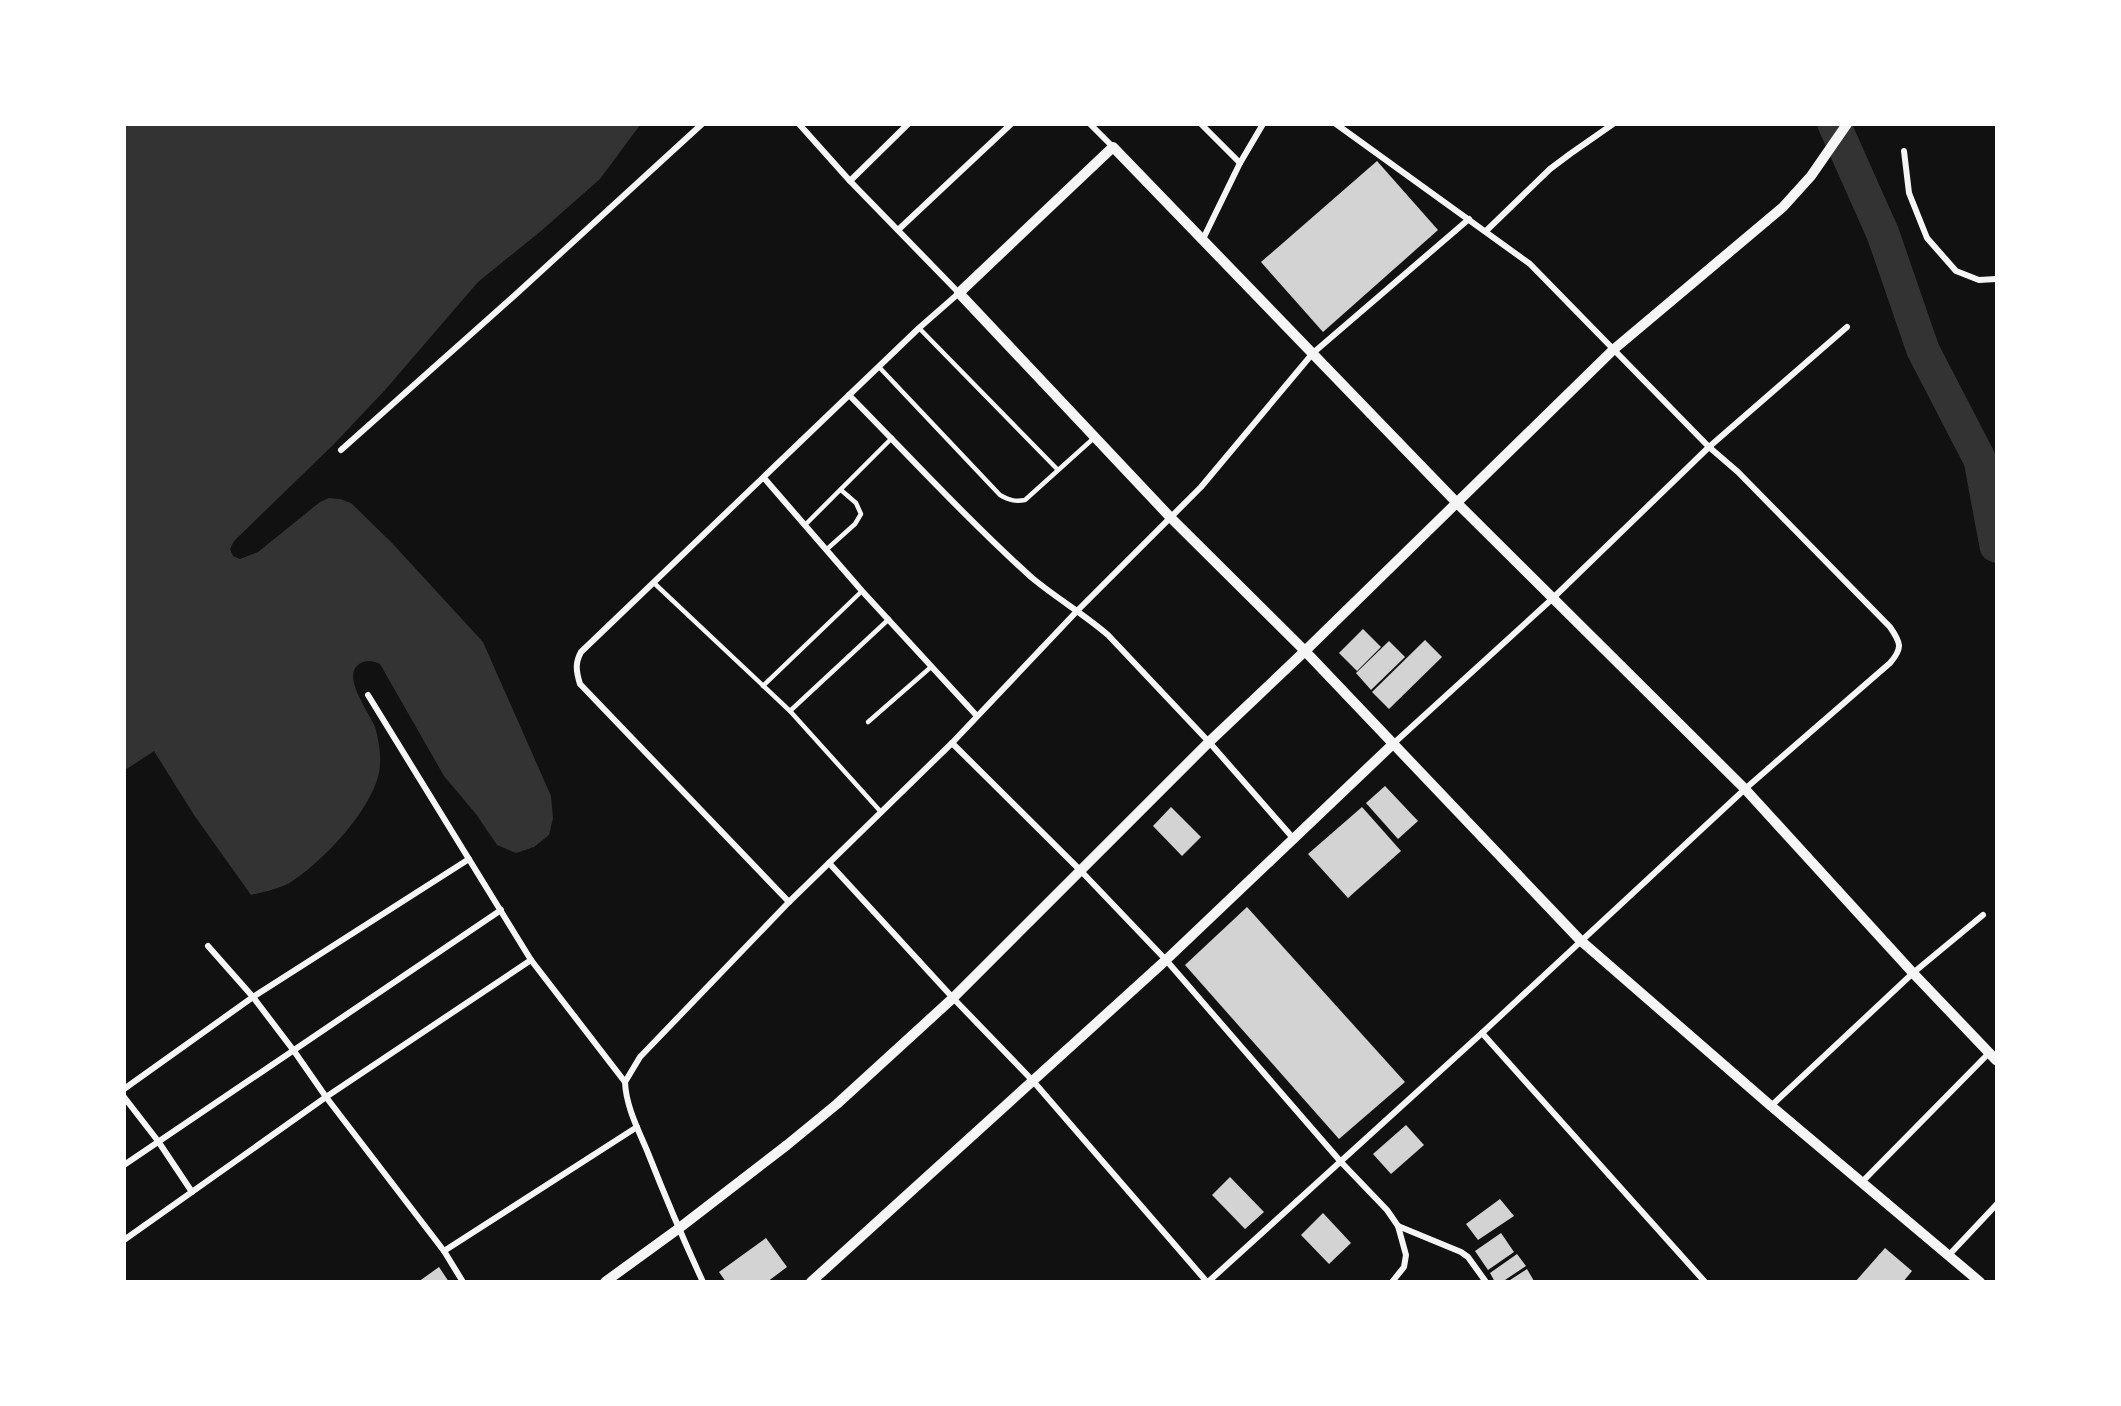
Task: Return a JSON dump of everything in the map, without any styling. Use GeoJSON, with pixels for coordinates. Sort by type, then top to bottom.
{"type":"FeatureCollection","features":[{"type":"Feature","properties":{"kind":"street"},"geometry":{"type":"LineString","coordinates":[[341,450],[702,124]]}},
{"type":"Feature","properties":{"kind":"street"},"geometry":{"type":"LineString","coordinates":[[850,181],[908,124]]}},
{"type":"Feature","properties":{"kind":"street"},"geometry":{"type":"LineString","coordinates":[[898,230],[1011,124]]}},
{"type":"Feature","properties":{"kind":"street"},"geometry":{"type":"LineString","coordinates":[[1090,124],[1457,503],[1744,789],[1913,973],[1993,1056],[1862,1182]]}},
{"type":"Feature","properties":{"kind":"street"},"geometry":{"type":"LineString","coordinates":[[1201,124],[1240,163]]}},
{"type":"Feature","properties":{"kind":"street"},"geometry":{"type":"LineString","coordinates":[[1203,239],[1240,163],[1263,124]]}},
{"type":"Feature","properties":{"kind":"street"},"geometry":{"type":"LineString","coordinates":[[829,863],[1033,1081],[1208,1281],[1482,1033],[1744,789],[1890,663],[1897,654],[1900,646],[1890,627],[1738,472],[1708,447],[1530,264],[1336,124]]}},
{"type":"Feature","properties":{"kind":"street"},"geometry":{"type":"LineString","coordinates":[[1486,231],[1550,169],[1614,124]]}},
{"type":"Feature","properties":{"kind":"street"},"geometry":{"type":"LineString","coordinates":[[605,1281],[678,1229],[778,1152],[837,1104],[953,998],[1209,742],[1612,350],[1783,207],[1811,176],[1846,124]]}},
{"type":"Feature","properties":{"kind":"street"},"geometry":{"type":"LineString","coordinates":[[800,125],[850,181],[1172,518],[1305,651],[1580,940],[1771,1106],[1980,1281]]}},
{"type":"Feature","properties":{"kind":"street"},"geometry":{"type":"LineString","coordinates":[[789,902],[580,684],[576,673],[576,661],[581,652],[849,395],[1113,147]]}},
{"type":"Feature","properties":{"kind":"street"},"geometry":{"type":"LineString","coordinates":[[1904,151],[1909,193],[1927,238],[1956,271],[1979,280],[1996,279]]}},
{"type":"Feature","properties":{"kind":"street"},"geometry":{"type":"LineString","coordinates":[[625,1082],[640,1057],[789,902],[951,743],[1078,610],[1172,518],[1223,462],[1313,353],[1469,219]]}},
{"type":"Feature","properties":{"kind":"street"},"geometry":{"type":"LineString","coordinates":[[811,1281],[1166,960],[1393,744],[1552,599],[1708,447],[1847,327]]}},
{"type":"Feature","properties":{"kind":"street"},"geometry":{"type":"LineString","coordinates":[[849,395],[1027,573],[1054,596],[1078,610],[1108,635],[1209,742],[1293,838]]}},
{"type":"Feature","properties":{"kind":"street"},"geometry":{"type":"LineString","coordinates":[[764,478],[862,591],[977,716]]}},
{"type":"Feature","properties":{"kind":"street"},"geometry":{"type":"LineString","coordinates":[[368,695],[531,960],[625,1082],[626,1094],[637,1127],[678,1229],[703,1281]]}},
{"type":"Feature","properties":{"kind":"street"},"geometry":{"type":"LineString","coordinates":[[951,743],[1080,870],[1166,960],[1341,1162],[1387,1210],[1398,1226],[1404,1242],[1406,1262],[1401,1273],[1392,1281]]}},
{"type":"Feature","properties":{"kind":"street"},"geometry":{"type":"LineString","coordinates":[[124,1089],[253,997],[469,859]]}},
{"type":"Feature","properties":{"kind":"street"},"geometry":{"type":"LineString","coordinates":[[124,1165],[501,910]]}},
{"type":"Feature","properties":{"kind":"street"},"geometry":{"type":"LineString","coordinates":[[1771,1106],[1913,973],[1983,915]]}},
{"type":"Feature","properties":{"kind":"street"},"geometry":{"type":"LineString","coordinates":[[208,946],[253,997],[444,1251],[463,1281]]}},
{"type":"Feature","properties":{"kind":"street"},"geometry":{"type":"LineString","coordinates":[[124,1240],[326,1097],[531,960]]}},
{"type":"Feature","properties":{"kind":"street"},"geometry":{"type":"LineString","coordinates":[[1482,1033],[1705,1281]]}},
{"type":"Feature","properties":{"kind":"street"},"geometry":{"type":"LineString","coordinates":[[124,1097],[158,1141],[192,1192]]}},
{"type":"Feature","properties":{"kind":"street"},"geometry":{"type":"LineString","coordinates":[[444,1251],[637,1127]]}},
{"type":"Feature","properties":{"kind":"street"},"geometry":{"type":"LineString","coordinates":[[1949,1255],[1996,1205]]}},
{"type":"Feature","properties":{"kind":"street"},"geometry":{"type":"LineString","coordinates":[[1398,1226],[1461,1252],[1468,1257],[1486,1281]]}},
{"type":"Feature","properties":{"kind":"lane"},"geometry":{"type":"LineString","coordinates":[[919,328],[1058,470]]}},
{"type":"Feature","properties":{"kind":"lane"},"geometry":{"type":"LineString","coordinates":[[879,367],[1000,495],[1017,502],[1025,500],[1095,436]]}},
{"type":"Feature","properties":{"kind":"lane"},"geometry":{"type":"LineString","coordinates":[[805,525],[892,438]]}},
{"type":"Feature","properties":{"kind":"lane"},"geometry":{"type":"LineString","coordinates":[[826,550],[855,524],[861,514],[855,503],[840,490]]}},
{"type":"Feature","properties":{"kind":"lane"},"geometry":{"type":"LineString","coordinates":[[654,583],[789,711],[881,812]]}},
{"type":"Feature","properties":{"kind":"lane"},"geometry":{"type":"LineString","coordinates":[[763,686],[862,591]]}},
{"type":"Feature","properties":{"kind":"lane"},"geometry":{"type":"LineString","coordinates":[[789,711],[889,619]]}},
{"type":"Feature","properties":{"kind":"lane"},"geometry":{"type":"LineString","coordinates":[[868,722],[931,667]]}},
{"type":"Feature","properties":{"kind":"shaded area"},"geometry":{"type":"Polygon","coordinates":[[[125,124],[640,125],[600,179],[478,282],[385,390],[334,444],[234,541],[230,549],[233,556],[240,559],[258,552],[320,502],[329,498],[351,503],[392,543],[483,642],[551,796],[553,818],[549,835],[534,847],[516,853],[497,845],[476,814],[444,776],[380,664],[372,661],[358,665],[353,678],[376,731],[380,760],[377,779],[360,813],[347,830],[318,861],[291,882],[251,895],[194,815],[154,751],[125,770],[125,124]]]}},
{"type":"Feature","properties":{"kind":"building"},"geometry":{"type":"Polygon","coordinates":[[[1377,161],[1438,230],[1323,332],[1261,262],[1377,161]]]}},
{"type":"Feature","properties":{"kind":"building"},"geometry":{"type":"Polygon","coordinates":[[[1363,629],[1381,647],[1357,671],[1339,653],[1363,629]]]}},
{"type":"Feature","properties":{"kind":"building"},"geometry":{"type":"Polygon","coordinates":[[[1425,640],[1442,657],[1389,709],[1372,692],[1425,640]]]}},
{"type":"Feature","properties":{"kind":"building"},"geometry":{"type":"Polygon","coordinates":[[[1389,641],[1405,657],[1371,690],[1356,673],[1389,641]]]}},
{"type":"Feature","properties":{"kind":"building"},"geometry":{"type":"Polygon","coordinates":[[[1385,786],[1418,821],[1398,839],[1366,803],[1385,786]]]}},
{"type":"Feature","properties":{"kind":"building"},"geometry":{"type":"Polygon","coordinates":[[[1171,807],[1201,837],[1182,856],[1153,826],[1171,807]]]}},
{"type":"Feature","properties":{"kind":"building"},"geometry":{"type":"Polygon","coordinates":[[[1362,807],[1401,851],[1348,898],[1308,854],[1362,807]]]}},
{"type":"Feature","properties":{"kind":"building"},"geometry":{"type":"Polygon","coordinates":[[[1247,907],[1405,1082],[1339,1139],[1185,965],[1247,907]]]}},
{"type":"Feature","properties":{"kind":"building"},"geometry":{"type":"Polygon","coordinates":[[[1406,1125],[1424,1145],[1391,1174],[1373,1154],[1406,1125]]]}},
{"type":"Feature","properties":{"kind":"building"},"geometry":{"type":"Polygon","coordinates":[[[1230,1177],[1264,1212],[1245,1229],[1212,1195],[1230,1177]]]}},
{"type":"Feature","properties":{"kind":"building"},"geometry":{"type":"Polygon","coordinates":[[[1500,1199],[1514,1216],[1478,1240],[1466,1224],[1500,1199]]]}},
{"type":"Feature","properties":{"kind":"building"},"geometry":{"type":"Polygon","coordinates":[[[1323,1213],[1351,1243],[1329,1264],[1301,1235],[1323,1213]]]}},
{"type":"Feature","properties":{"kind":"building"},"geometry":{"type":"Polygon","coordinates":[[[1501,1233],[1514,1252],[1488,1270],[1475,1251],[1501,1233]]]}},
{"type":"Feature","properties":{"kind":"building"},"geometry":{"type":"Polygon","coordinates":[[[766,1238],[787,1267],[767,1282],[726,1282],[719,1272],[766,1238]]]}},
{"type":"Feature","properties":{"kind":"building"},"geometry":{"type":"Polygon","coordinates":[[[1885,1248],[1912,1271],[1903,1282],[1855,1282],[1885,1248]]]}},
{"type":"Feature","properties":{"kind":"building"},"geometry":{"type":"Polygon","coordinates":[[[1517,1254],[1526,1266],[1502,1282],[1495,1282],[1490,1273],[1517,1254]]]}},
{"type":"Feature","properties":{"kind":"building"},"geometry":{"type":"Polygon","coordinates":[[[439,1267],[449,1282],[418,1282],[439,1267]]]}},
{"type":"Feature","properties":{"kind":"building"},"geometry":{"type":"Polygon","coordinates":[[[1527,1269],[1533,1282],[1507,1282],[1527,1269]]]}},
{"type":"Feature","properties":{"kind":"waterway"},"geometry":{"type":"LineString","coordinates":[[1834,124],[1883,234],[1923,350],[1980,460],[1996,546]]}}]}
